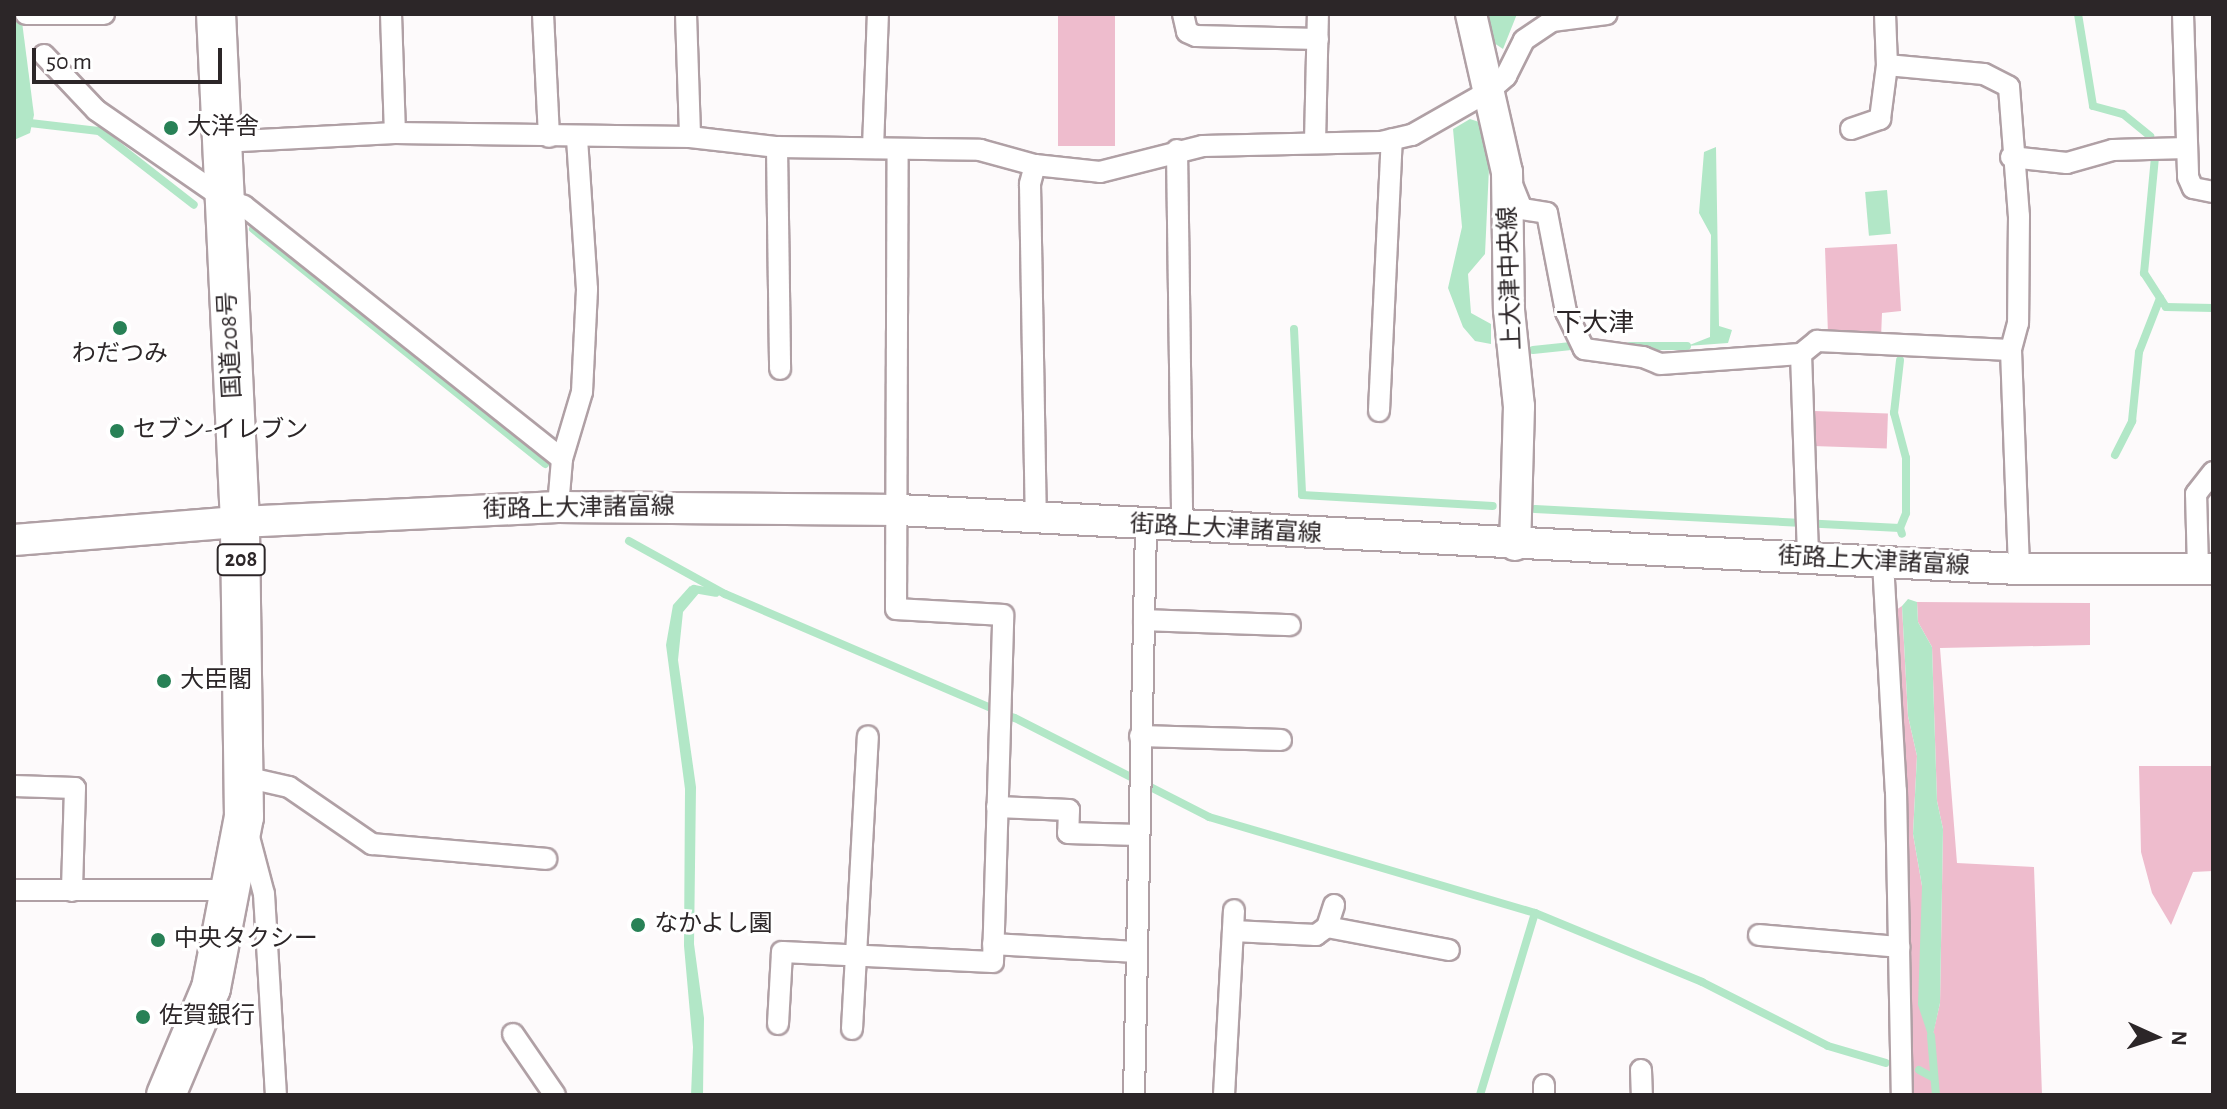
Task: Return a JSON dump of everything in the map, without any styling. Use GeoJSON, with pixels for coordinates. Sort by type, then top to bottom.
{"type":"FeatureCollection","features":[{"type":"Feature","properties":{"kind":"highway","name":"国道208号"},"geometry":{"type":"LineString","coordinates":[[166,1095],[211,988],[244,817],[240,522],[216,14]]}},
{"type":"Feature","properties":{"kind":"street"},"geometry":{"type":"LineString","coordinates":[[28,15],[104,14]]}},
{"type":"Feature","properties":{"kind":"street"},"geometry":{"type":"LineString","coordinates":[[391,14],[395,133]]}},
{"type":"Feature","properties":{"kind":"street"},"geometry":{"type":"LineString","coordinates":[[543,14],[549,137]]}},
{"type":"Feature","properties":{"kind":"street"},"geometry":{"type":"LineString","coordinates":[[686,14],[690,137]]}},
{"type":"Feature","properties":{"kind":"street"},"geometry":{"type":"LineString","coordinates":[[873,148],[878,14]]}},
{"type":"Feature","properties":{"kind":"street"},"geometry":{"type":"LineString","coordinates":[[1183,14],[1187,32],[1196,36],[1318,39]]}},
{"type":"Feature","properties":{"kind":"street"},"geometry":{"type":"LineString","coordinates":[[1315,143],[1318,14]]}},
{"type":"Feature","properties":{"kind":"street","name":"上大津中央線"},"geometry":{"type":"LineString","coordinates":[[1471,14],[1507,172],[1509,310],[1519,406],[1515,545]]}},
{"type":"Feature","properties":{"kind":"street"},"geometry":{"type":"LineString","coordinates":[[221,142],[395,133],[690,137],[777,147],[980,150],[1035,165],[1100,172],[1177,150],[1392,139],[1412,135],[1489,91],[1506,76],[1524,40],[1552,21],[1607,14]]}},
{"type":"Feature","properties":{"kind":"street"},"geometry":{"type":"LineString","coordinates":[[1851,129],[1880,119],[1887,65],[1885,14]]}},
{"type":"Feature","properties":{"kind":"street"},"geometry":{"type":"LineString","coordinates":[[2183,14],[2187,148],[2193,188],[2213,192]]}},
{"type":"Feature","properties":{"kind":"street"},"geometry":{"type":"LineString","coordinates":[[44,55],[96,110],[223,198],[244,206],[562,459]]}},
{"type":"Feature","properties":{"kind":"street"},"geometry":{"type":"LineString","coordinates":[[1887,65],[1984,74],[2009,87],[2011,157],[2019,216],[2018,323],[2011,350],[2019,569]]}},
{"type":"Feature","properties":{"kind":"street"},"geometry":{"type":"LineString","coordinates":[[558,507],[562,459],[582,392],[587,304],[577,137]]}},
{"type":"Feature","properties":{"kind":"street"},"geometry":{"type":"LineString","coordinates":[[1379,411],[1392,139]]}},
{"type":"Feature","properties":{"kind":"street"},"geometry":{"type":"LineString","coordinates":[[777,147],[780,369]]}},
{"type":"Feature","properties":{"kind":"street"},"geometry":{"type":"LineString","coordinates":[[2011,157],[2067,163],[2113,150],[2187,148]]}},
{"type":"Feature","properties":{"kind":"street"},"geometry":{"type":"LineString","coordinates":[[778,1024],[782,952],[993,962],[1003,615],[896,609],[899,510],[898,149]]}},
{"type":"Feature","properties":{"kind":"street"},"geometry":{"type":"LineString","coordinates":[[1177,150],[1182,528]]}},
{"type":"Feature","properties":{"kind":"street"},"geometry":{"type":"LineString","coordinates":[[1035,165],[1030,184],[1036,517]]}},
{"type":"Feature","properties":{"kind":"street"},"geometry":{"type":"LineString","coordinates":[[1507,172],[1522,209],[1547,213],[1566,312],[1584,349],[1660,364],[1801,354],[1817,341],[2011,350]]}},
{"type":"Feature","properties":{"kind":"street"},"geometry":{"type":"LineString","coordinates":[[1801,354],[1805,534]]}},
{"type":"Feature","properties":{"kind":"street"},"geometry":{"type":"LineString","coordinates":[[2206,569],[2196,494],[2213,472]]}},
{"type":"Feature","properties":{"kind":"street","name":"街路上大津諸富線"},"geometry":{"type":"LineString","coordinates":[[14,540],[240,522],[558,507],[899,510],[1515,545],[1805,534],[1883,562],[2019,569],[2206,569]]}},
{"type":"Feature","properties":{"kind":"street"},"geometry":{"type":"LineString","coordinates":[[1134,1095],[1146,526]]}},
{"type":"Feature","properties":{"kind":"street"},"geometry":{"type":"LineString","coordinates":[[1883,562],[1902,1095]]}},
{"type":"Feature","properties":{"kind":"street"},"geometry":{"type":"LineString","coordinates":[[1144,620],[1290,625]]}},
{"type":"Feature","properties":{"kind":"street"},"geometry":{"type":"LineString","coordinates":[[852,1029],[868,736]]}},
{"type":"Feature","properties":{"kind":"street"},"geometry":{"type":"LineString","coordinates":[[1140,736],[1281,740]]}},
{"type":"Feature","properties":{"kind":"street"},"geometry":{"type":"LineString","coordinates":[[245,777],[289,787],[372,844],[546,859]]}},
{"type":"Feature","properties":{"kind":"street"},"geometry":{"type":"LineString","coordinates":[[14,786],[75,788],[72,891]]}},
{"type":"Feature","properties":{"kind":"street"},"geometry":{"type":"LineString","coordinates":[[997,807],[1069,810],[1068,833],[1138,835]]}},
{"type":"Feature","properties":{"kind":"street"},"geometry":{"type":"LineString","coordinates":[[244,817],[264,894],[276,1095]]}},
{"type":"Feature","properties":{"kind":"street"},"geometry":{"type":"LineString","coordinates":[[14,890],[232,890]]}},
{"type":"Feature","properties":{"kind":"street"},"geometry":{"type":"LineString","coordinates":[[1233,931],[1316,935],[1327,927],[1334,905]]}},
{"type":"Feature","properties":{"kind":"street"},"geometry":{"type":"LineString","coordinates":[[1224,1095],[1234,910]]}},
{"type":"Feature","properties":{"kind":"street"},"geometry":{"type":"LineString","coordinates":[[1327,927],[1449,950]]}},
{"type":"Feature","properties":{"kind":"street"},"geometry":{"type":"LineString","coordinates":[[1759,935],[1899,947]]}},
{"type":"Feature","properties":{"kind":"street"},"geometry":{"type":"LineString","coordinates":[[993,944],[1136,952]]}},
{"type":"Feature","properties":{"kind":"street"},"geometry":{"type":"LineString","coordinates":[[513,1034],[555,1095]]}},
{"type":"Feature","properties":{"kind":"street"},"geometry":{"type":"LineString","coordinates":[[1641,1070],[1642,1095]]}},
{"type":"Feature","properties":{"kind":"shaded area"},"geometry":{"type":"Polygon","coordinates":[[[14,14],[21,14],[34,115],[30,133],[14,140],[14,14]]]}},
{"type":"Feature","properties":{"kind":"shaded area"},"geometry":{"type":"Polygon","coordinates":[[[1058,14],[1115,14],[1115,146],[1058,146],[1058,14]]]}},
{"type":"Feature","properties":{"kind":"shaded area"},"geometry":{"type":"Polygon","coordinates":[[[1486,14],[1517,14],[1503,49],[1491,41],[1486,14]]]}},
{"type":"Feature","properties":{"kind":"shaded area"},"geometry":{"type":"Polygon","coordinates":[[[1470,119],[1479,122],[1489,168],[1485,254],[1468,274],[1471,313],[1491,324],[1491,344],[1475,341],[1463,327],[1448,288],[1462,227],[1453,129],[1470,119]]]}},
{"type":"Feature","properties":{"kind":"shaded area"},"geometry":{"type":"Polygon","coordinates":[[[1716,147],[1719,326],[1732,330],[1728,343],[1687,346],[1710,337],[1711,235],[1699,213],[1704,152],[1716,147]]]}},
{"type":"Feature","properties":{"kind":"shaded area"},"geometry":{"type":"Polygon","coordinates":[[[1887,190],[1891,234],[1869,236],[1865,192],[1887,190]]]}},
{"type":"Feature","properties":{"kind":"shaded area"},"geometry":{"type":"Polygon","coordinates":[[[1897,244],[1901,311],[1882,313],[1881,338],[1828,334],[1825,248],[1897,244]]]}},
{"type":"Feature","properties":{"kind":"shaded area"},"geometry":{"type":"Polygon","coordinates":[[[1814,411],[1888,414],[1887,449],[1813,446],[1814,411]]]}},
{"type":"Feature","properties":{"kind":"shaded area"},"geometry":{"type":"Polygon","coordinates":[[[690,586],[699,593],[683,612],[678,660],[696,787],[694,944],[704,1018],[703,1095],[691,1095],[693,1047],[684,946],[685,789],[666,645],[673,605],[690,586]]]}},
{"type":"Feature","properties":{"kind":"shaded area"},"geometry":{"type":"Polygon","coordinates":[[[1908,599],[1917,602],[1918,622],[1932,647],[1937,801],[1943,829],[1940,1003],[1931,1044],[1918,1005],[1922,886],[1913,834],[1917,756],[1908,716],[1902,606],[1908,599]]]}},
{"type":"Feature","properties":{"kind":"shaded area"},"geometry":{"type":"Polygon","coordinates":[[[1917,602],[2090,603],[2090,645],[1940,648],[1957,863],[2034,867],[2042,1095],[1910,1095],[1906,765],[1896,610],[1902,606],[1908,716],[1917,756],[1913,834],[1922,886],[1931,1042],[1940,1003],[1943,829],[1937,801],[1932,647],[1918,622],[1917,602]]]}},
{"type":"Feature","properties":{"kind":"shaded area"},"geometry":{"type":"Polygon","coordinates":[[[2139,766],[2213,766],[2213,871],[2193,872],[2171,925],[2152,893],[2141,852],[2139,766]]]}},
{"type":"Feature","properties":{"kind":"waterway"},"geometry":{"type":"LineString","coordinates":[[2078,14],[2093,106],[2123,114],[2150,136]]}},
{"type":"Feature","properties":{"kind":"waterway"},"geometry":{"type":"LineString","coordinates":[[30,123],[99,131],[194,205]]}},
{"type":"Feature","properties":{"kind":"waterway"},"geometry":{"type":"LineString","coordinates":[[2155,157],[2144,273],[2166,307],[2213,308]]}},
{"type":"Feature","properties":{"kind":"waterway"},"geometry":{"type":"LineString","coordinates":[[253,229],[545,464]]}},
{"type":"Feature","properties":{"kind":"waterway"},"geometry":{"type":"LineString","coordinates":[[2115,455],[2132,421],[2139,352],[2160,298]]}},
{"type":"Feature","properties":{"kind":"waterway"},"geometry":{"type":"LineString","coordinates":[[1294,329],[1302,495],[1493,506]]}},
{"type":"Feature","properties":{"kind":"waterway"},"geometry":{"type":"LineString","coordinates":[[1533,350],[1569,346]]}},
{"type":"Feature","properties":{"kind":"waterway"},"geometry":{"type":"LineString","coordinates":[[1630,346],[1687,346]]}},
{"type":"Feature","properties":{"kind":"waterway"},"geometry":{"type":"LineString","coordinates":[[1900,360],[1894,413],[1906,458],[1906,513],[1900,528]]}},
{"type":"Feature","properties":{"kind":"waterway"},"geometry":{"type":"LineString","coordinates":[[1535,509],[1900,528],[1902,534]]}},
{"type":"Feature","properties":{"kind":"waterway"},"geometry":{"type":"LineString","coordinates":[[629,541],[725,594],[1015,718],[1209,817],[1535,913],[1702,982],[1828,1046],[1886,1063]]}},
{"type":"Feature","properties":{"kind":"waterway"},"geometry":{"type":"LineString","coordinates":[[689,594],[694,589],[716,593]]}},
{"type":"Feature","properties":{"kind":"waterway"},"geometry":{"type":"LineString","coordinates":[[1480,1095],[1535,913]]}},
{"type":"Feature","properties":{"kind":"waterway"},"geometry":{"type":"LineString","coordinates":[[1931,1036],[1936,1095]]}},
{"type":"Feature","properties":{"kind":"waterway"},"geometry":{"type":"LineString","coordinates":[[1919,1070],[1934,1078]]}},
{"type":"Feature","properties":{"kind":"place","name":"大洋舎"},"geometry":{"type":"Point","coordinates":[171,128]}},
{"type":"Feature","properties":{"kind":"place","name":"わだつみ"},"geometry":{"type":"Point","coordinates":[120,328]}},
{"type":"Feature","properties":{"kind":"place","name":"セブン-イレブン"},"geometry":{"type":"Point","coordinates":[117,431]}},
{"type":"Feature","properties":{"kind":"place","name":"大臣閣"},"geometry":{"type":"Point","coordinates":[164,681]}},
{"type":"Feature","properties":{"kind":"place","name":"なかよし園"},"geometry":{"type":"Point","coordinates":[638,925]}},
{"type":"Feature","properties":{"kind":"place","name":"中央タクシー"},"geometry":{"type":"Point","coordinates":[158,940]}},
{"type":"Feature","properties":{"kind":"place","name":"佐賀銀行"},"geometry":{"type":"Point","coordinates":[143,1017]}},
{"type":"Feature","properties":{"kind":"district","name":"下大津"},"geometry":{"type":"Point","coordinates":[1595,324]}}]}
